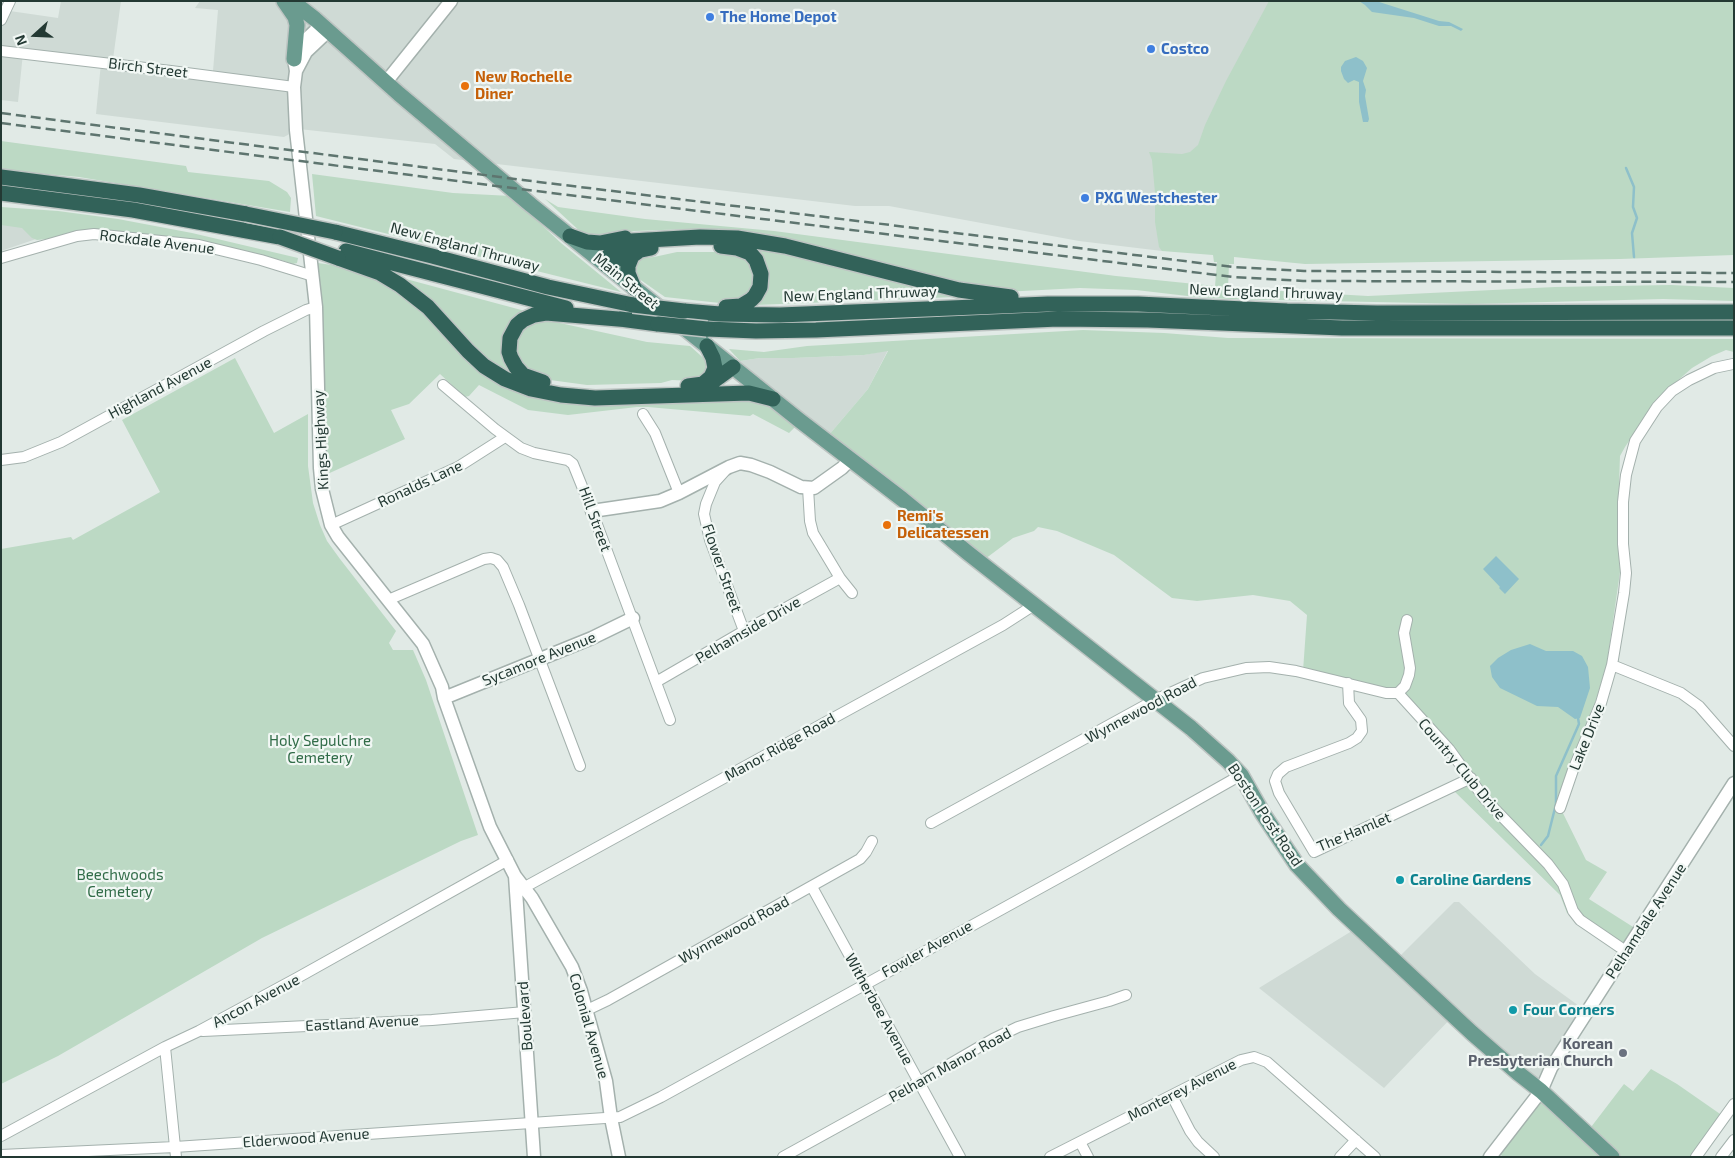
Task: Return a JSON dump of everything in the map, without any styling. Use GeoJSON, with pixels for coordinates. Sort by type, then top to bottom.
{"type":"FeatureCollection","features":[{"type":"Feature","properties":{"kind":"highway","name":"New England Thruway"},"geometry":{"type":"LineString","coordinates":[[1,177],[129,194],[246,214],[335,232],[548,287],[633,305],[688,311],[780,315],[1018,305],[1138,304],[1377,313],[1734,312]]}},
{"type":"Feature","properties":{"kind":"highway"},"geometry":{"type":"LineString","coordinates":[[1,193],[133,210],[280,237],[338,254],[426,271],[541,302],[630,320],[707,329],[756,331],[816,330],[1058,320],[1192,322],[1401,329],[1734,328]]}},
{"type":"Feature","properties":{"kind":"highway"},"geometry":{"type":"LineString","coordinates":[[570,236],[600,244],[634,236],[681,237]]}},
{"type":"Feature","properties":{"kind":"highway"},"geometry":{"type":"LineString","coordinates":[[606,265],[610,254],[623,244],[641,240],[718,236],[758,240],[977,294],[1138,304]]}},
{"type":"Feature","properties":{"kind":"highway"},"geometry":{"type":"LineString","coordinates":[[606,265],[632,252],[645,249],[682,247],[732,247],[746,251],[756,260],[761,278],[758,292],[750,300],[741,306],[712,307],[688,311]]}},
{"type":"Feature","properties":{"kind":"highway"},"geometry":{"type":"LineString","coordinates":[[634,288],[628,273],[629,262],[634,254],[645,249]]}},
{"type":"Feature","properties":{"kind":"highway"},"geometry":{"type":"LineString","coordinates":[[338,254],[400,285],[432,312],[476,359],[494,373],[517,384],[560,395],[595,398],[700,391],[736,370]]}},
{"type":"Feature","properties":{"kind":"highway"},"geometry":{"type":"LineString","coordinates":[[630,320],[546,314],[534,315],[523,320],[513,332],[509,345],[511,358],[516,367],[528,378],[562,386],[749,393],[773,399]]}},
{"type":"Feature","properties":{"kind":"highway"},"geometry":{"type":"LineString","coordinates":[[700,391],[714,372],[714,362],[707,346]]}},
{"type":"Feature","properties":{"kind":"main road"},"geometry":{"type":"LineString","coordinates":[[284,1],[295,17],[297,25],[295,65]]}},
{"type":"Feature","properties":{"kind":"main road","name":"Main Street"},"geometry":{"type":"LineString","coordinates":[[292,1],[570,236],[968,554]]}},
{"type":"Feature","properties":{"kind":"main road","name":"Boston Post Road"},"geometry":{"type":"LineString","coordinates":[[968,554],[1191,728],[1228,761],[1241,775],[1263,814],[1296,865],[1339,909],[1467,1028],[1541,1091],[1612,1157]]}},
{"type":"Feature","properties":{"kind":"street"},"geometry":{"type":"LineString","coordinates":[[1,20],[10,1]]}},
{"type":"Feature","properties":{"kind":"street"},"geometry":{"type":"LineString","coordinates":[[386,82],[452,1]]}},
{"type":"Feature","properties":{"kind":"street","name":"Kings Highway"},"geometry":{"type":"LineString","coordinates":[[326,29],[317,30],[308,36],[298,47],[294,87],[296,130],[316,307],[322,489],[331,525],[338,537],[423,644],[442,687],[444,698],[490,826]]}},
{"type":"Feature","properties":{"kind":"street","name":"Birch Street"},"geometry":{"type":"LineString","coordinates":[[1,51],[294,87]]}},
{"type":"Feature","properties":{"kind":"street","name":"Rockdale Avenue"},"geometry":{"type":"LineString","coordinates":[[1,258],[77,236],[94,234],[199,245],[261,260],[313,276]]}},
{"type":"Feature","properties":{"kind":"street","name":"Highland Avenue"},"geometry":{"type":"LineString","coordinates":[[1,460],[24,457],[61,442],[264,331],[316,307]]}},
{"type":"Feature","properties":{"kind":"street","name":"Lake Drive"},"geometry":{"type":"LineString","coordinates":[[1560,808],[1573,770],[1601,703],[1612,665],[1626,573],[1623,544],[1623,502],[1626,475],[1635,440],[1656,407],[1672,391],[1714,368],[1733,364]]}},
{"type":"Feature","properties":{"kind":"street","name":"Hill Street"},"geometry":{"type":"LineString","coordinates":[[443,386],[521,448],[534,453],[568,460],[573,464],[633,618],[670,720]]}},
{"type":"Feature","properties":{"kind":"street"},"geometry":{"type":"LineString","coordinates":[[643,414],[655,433],[679,493]]}},
{"type":"Feature","properties":{"kind":"street","name":"Ronalds Lane"},"geometry":{"type":"LineString","coordinates":[[331,525],[458,468],[505,437]]}},
{"type":"Feature","properties":{"kind":"street"},"geometry":{"type":"LineString","coordinates":[[592,511],[660,501],[691,487],[729,466],[740,463],[751,465],[808,488],[820,485],[851,460]]}},
{"type":"Feature","properties":{"kind":"street","name":"Flower Street"},"geometry":{"type":"LineString","coordinates":[[729,466],[715,482],[704,514],[710,540],[744,631]]}},
{"type":"Feature","properties":{"kind":"street","name":"Flower Street"},"geometry":{"type":"LineString","coordinates":[[691,487],[700,493],[706,504]]}},
{"type":"Feature","properties":{"kind":"street"},"geometry":{"type":"LineString","coordinates":[[808,488],[810,521],[813,533],[840,578],[852,593]]}},
{"type":"Feature","properties":{"kind":"street"},"geometry":{"type":"LineString","coordinates":[[388,600],[484,559],[497,560],[540,659],[580,766]]}},
{"type":"Feature","properties":{"kind":"street","name":"Pelhamside Drive"},"geometry":{"type":"LineString","coordinates":[[656,682],[840,578]]}},
{"type":"Feature","properties":{"kind":"street","name":"Manor Ridge Road"},"geometry":{"type":"LineString","coordinates":[[525,887],[1003,625],[1031,607],[1031,602]]}},
{"type":"Feature","properties":{"kind":"street","name":"Sycamore Avenue"},"geometry":{"type":"LineString","coordinates":[[444,698],[592,638],[633,618]]}},
{"type":"Feature","properties":{"kind":"street"},"geometry":{"type":"LineString","coordinates":[[1398,693],[1405,686],[1410,668],[1404,632],[1407,620]]}},
{"type":"Feature","properties":{"kind":"street"},"geometry":{"type":"LineString","coordinates":[[1612,665],[1681,692],[1699,706],[1734,746]]}},
{"type":"Feature","properties":{"kind":"street","name":"Wynnewood Road"},"geometry":{"type":"LineString","coordinates":[[931,823],[1155,700],[1203,678],[1246,668],[1269,667],[1296,670],[1386,693],[1398,693]]}},
{"type":"Feature","properties":{"kind":"street","name":"The Hamlet"},"geometry":{"type":"LineString","coordinates":[[1348,683],[1349,703],[1361,720],[1362,731],[1358,738],[1286,767],[1278,774],[1275,781],[1279,793],[1314,852],[1471,778]]}},
{"type":"Feature","properties":{"kind":"street","name":"Country Club Drive"},"geometry":{"type":"LineString","coordinates":[[1398,693],[1449,749],[1484,798],[1548,864],[1563,884],[1573,911],[1580,920],[1627,952]]}},
{"type":"Feature","properties":{"kind":"street","name":"Fowler Avenue"},"geometry":{"type":"LineString","coordinates":[[611,1118],[620,1117],[661,1097],[1241,775]]}},
{"type":"Feature","properties":{"kind":"street","name":"Pelhamdale Avenue"},"geometry":{"type":"LineString","coordinates":[[1490,1157],[1541,1091],[1551,1068],[1734,783]]}},
{"type":"Feature","properties":{"kind":"street","name":"Colonial Avenue"},"geometry":{"type":"LineString","coordinates":[[490,826],[515,876],[525,887],[572,967],[587,1010],[606,1081],[619,1157]]}},
{"type":"Feature","properties":{"kind":"street","name":"Wynnewood Road"},"geometry":{"type":"LineString","coordinates":[[587,1010],[860,859],[872,841]]}},
{"type":"Feature","properties":{"kind":"street","name":"Ancon Avenue"},"geometry":{"type":"LineString","coordinates":[[1,1136],[297,978],[508,860]]}},
{"type":"Feature","properties":{"kind":"street","name":"Boulevard"},"geometry":{"type":"LineString","coordinates":[[515,876],[534,1157]]}},
{"type":"Feature","properties":{"kind":"street","name":"Witherbee Avenue"},"geometry":{"type":"LineString","coordinates":[[812,887],[960,1157]]}},
{"type":"Feature","properties":{"kind":"street","name":"Pelham Manor Road"},"geometry":{"type":"LineString","coordinates":[[784,1157],[1018,1027],[1126,995]]}},
{"type":"Feature","properties":{"kind":"street","name":"Eastland Avenue"},"geometry":{"type":"LineString","coordinates":[[199,1031],[432,1020],[525,1012]]}},
{"type":"Feature","properties":{"kind":"street"},"geometry":{"type":"LineString","coordinates":[[166,1047],[175,1152]]}},
{"type":"Feature","properties":{"kind":"street","name":"Monterey Avenue"},"geometry":{"type":"LineString","coordinates":[[1050,1157],[1241,1060],[1254,1057],[1267,1062],[1375,1157]]}},
{"type":"Feature","properties":{"kind":"street"},"geometry":{"type":"LineString","coordinates":[[1172,1096],[1190,1131],[1198,1142],[1214,1157]]}},
{"type":"Feature","properties":{"kind":"street"},"geometry":{"type":"LineString","coordinates":[[1696,1157],[1733,1108]]}},
{"type":"Feature","properties":{"kind":"street","name":"Elderwood Avenue"},"geometry":{"type":"LineString","coordinates":[[1,1155],[175,1152],[611,1118]]}},
{"type":"Feature","properties":{"kind":"street"},"geometry":{"type":"LineString","coordinates":[[1340,1157],[1356,1140]]}},
{"type":"Feature","properties":{"kind":"street"},"geometry":{"type":"LineString","coordinates":[[1721,1157],[1734,1140]]}},
{"type":"Feature","properties":{"kind":"street"},"geometry":{"type":"LineString","coordinates":[[1080,1142],[1088,1157]]}},
{"type":"Feature","properties":{"kind":"shaded area"},"geometry":{"type":"Polygon","coordinates":[[[61,1],[121,1],[113,59],[213,71],[218,10],[195,8],[200,1],[1273,1],[1178,200],[1162,251],[1079,241],[889,206],[855,206],[454,159],[435,144],[299,129],[284,137],[96,114],[101,63],[23,53],[18,102],[1,100],[1,2],[5,4],[3,10],[58,18],[61,1]]]}},
{"type":"Feature","properties":{"kind":"shaded area"},"geometry":{"type":"Polygon","coordinates":[[[1,211],[39,238],[1,251],[1,211]]]}},
{"type":"Feature","properties":{"kind":"shaded area"},"geometry":{"type":"Polygon","coordinates":[[[888,350],[868,389],[828,436],[774,392],[740,361],[760,358],[864,355],[888,350]]]}},
{"type":"Feature","properties":{"kind":"shaded area"},"geometry":{"type":"Polygon","coordinates":[[[1454,902],[1459,902],[1535,974],[1586,1011],[1541,1091],[1455,1014],[1384,1088],[1259,988],[1360,926],[1397,959],[1454,902]]]}},
{"type":"Feature","properties":{"kind":"green space"},"geometry":{"type":"Polygon","coordinates":[[[1269,1],[1734,1],[1734,255],[1620,259],[1305,264],[1234,257],[1234,264],[1229,264],[1228,288],[1368,296],[1555,287],[1671,285],[1734,288],[1734,301],[1663,299],[1470,304],[1230,299],[1136,290],[1080,288],[1003,292],[969,287],[743,232],[689,229],[634,231],[611,238],[585,236],[545,199],[558,207],[645,219],[774,231],[1116,276],[1215,286],[1217,262],[1214,262],[1213,255],[1162,251],[1159,247],[1155,222],[1152,160],[1149,152],[1182,154],[1190,152],[1198,145],[1205,125],[1226,81],[1269,1]]]}},
{"type":"Feature","properties":{"kind":"green space"},"geometry":{"type":"Polygon","coordinates":[[[1,141],[186,166],[188,172],[269,181],[287,192],[291,198],[290,212],[79,177],[1,170],[1,141]]]}},
{"type":"Feature","properties":{"kind":"green space"},"geometry":{"type":"Polygon","coordinates":[[[312,174],[453,193],[511,196],[561,243],[621,292],[316,216],[312,174]]]}},
{"type":"Feature","properties":{"kind":"green space"},"geometry":{"type":"Polygon","coordinates":[[[1,207],[58,211],[118,219],[192,233],[298,258],[297,263],[293,264],[278,259],[270,261],[114,232],[37,240],[32,238],[22,228],[1,225],[1,207]]]}},
{"type":"Feature","properties":{"kind":"green space"},"geometry":{"type":"Polygon","coordinates":[[[750,244],[955,295],[955,297],[755,305],[761,296],[750,244]]]}},
{"type":"Feature","properties":{"kind":"green space"},"geometry":{"type":"Polygon","coordinates":[[[677,252],[725,252],[745,258],[751,267],[753,283],[749,293],[736,301],[720,303],[665,297],[635,276],[637,263],[643,258],[677,252]]]}},
{"type":"Feature","properties":{"kind":"green space"},"geometry":{"type":"Polygon","coordinates":[[[316,264],[360,269],[400,290],[436,323],[469,363],[504,386],[759,399],[795,427],[789,433],[753,414],[750,416],[648,407],[568,415],[528,410],[479,385],[469,396],[465,397],[440,374],[409,404],[391,410],[405,439],[323,476],[316,264]]]}},
{"type":"Feature","properties":{"kind":"green space"},"geometry":{"type":"Polygon","coordinates":[[[406,279],[525,311],[511,321],[520,380],[474,354],[404,281],[406,279]]]}},
{"type":"Feature","properties":{"kind":"green space"},"geometry":{"type":"Polygon","coordinates":[[[535,320],[546,320],[647,342],[690,346],[709,363],[711,370],[697,381],[672,380],[661,383],[587,385],[550,380],[529,373],[518,357],[515,341],[522,328],[535,320]]]}},
{"type":"Feature","properties":{"kind":"green space"},"geometry":{"type":"Polygon","coordinates":[[[1083,330],[1228,338],[1734,339],[1734,352],[1726,350],[1692,368],[1657,399],[1620,456],[1618,515],[1620,572],[1607,663],[1588,726],[1557,801],[1586,860],[1607,872],[1589,899],[1641,932],[1624,958],[1567,913],[1560,895],[1452,789],[1473,777],[1396,691],[1303,671],[1307,615],[1290,601],[1253,595],[1197,601],[1172,598],[1114,555],[1057,531],[1038,527],[1034,531],[1013,538],[981,562],[828,436],[868,389],[888,351],[864,355],[760,358],[740,361],[729,349],[764,352],[807,346],[1083,330]]]}},
{"type":"Feature","properties":{"kind":"green space"},"geometry":{"type":"Polygon","coordinates":[[[235,358],[274,433],[308,414],[308,466],[313,503],[320,525],[327,541],[396,631],[389,643],[393,650],[413,650],[426,680],[478,835],[461,841],[262,938],[58,1056],[1,1084],[1,549],[71,537],[73,540],[160,492],[122,420],[235,358]]]}},
{"type":"Feature","properties":{"kind":"green space"},"geometry":{"type":"Polygon","coordinates":[[[1651,1069],[1677,1084],[1723,1116],[1694,1157],[1503,1157],[1498,1152],[1541,1091],[1588,1131],[1624,1084],[1633,1091],[1651,1069]]]}},
{"type":"Feature","properties":{"kind":"water"},"geometry":{"type":"Polygon","coordinates":[[[1359,1],[1376,1],[1439,21],[1449,22],[1463,29],[1461,31],[1451,26],[1439,26],[1414,18],[1372,12],[1359,1]]]}},
{"type":"Feature","properties":{"kind":"water"},"geometry":{"type":"Polygon","coordinates":[[[1356,57],[1363,61],[1367,68],[1363,81],[1366,90],[1368,122],[1363,122],[1359,102],[1359,82],[1354,80],[1348,83],[1341,71],[1345,61],[1356,57]]]}},
{"type":"Feature","properties":{"kind":"water"},"geometry":{"type":"Polygon","coordinates":[[[1496,556],[1519,579],[1505,594],[1483,569],[1496,556]]]}},
{"type":"Feature","properties":{"kind":"water"},"geometry":{"type":"Polygon","coordinates":[[[1530,644],[1546,651],[1573,651],[1582,656],[1588,667],[1590,688],[1580,718],[1575,719],[1558,707],[1537,706],[1500,688],[1492,677],[1490,666],[1498,658],[1511,650],[1530,644]]]}},
{"type":"Feature","properties":{"kind":"waterway"},"geometry":{"type":"LineString","coordinates":[[1626,168],[1634,187],[1633,207],[1637,218],[1632,233],[1634,257]]}},
{"type":"Feature","properties":{"kind":"waterway"},"geometry":{"type":"LineString","coordinates":[[1541,845],[1548,836],[1556,804],[1556,776],[1579,724],[1578,718]]}},
{"type":"Feature","properties":{"kind":"railway"},"geometry":{"type":"LineString","coordinates":[[1,113],[523,180],[1233,267],[1304,271],[1734,273]]}},
{"type":"Feature","properties":{"kind":"railway"},"geometry":{"type":"LineString","coordinates":[[1,123],[1233,277],[1303,281],[1734,282]]}},
{"type":"Feature","properties":{"kind":"place","name":"The Home Depot"},"geometry":{"type":"Point","coordinates":[710,17]}},
{"type":"Feature","properties":{"kind":"place","name":"Costco"},"geometry":{"type":"Point","coordinates":[1151,49]}},
{"type":"Feature","properties":{"kind":"place","name":"New Rochelle Diner"},"geometry":{"type":"Point","coordinates":[465,86]}},
{"type":"Feature","properties":{"kind":"place","name":"PXG Westchester"},"geometry":{"type":"Point","coordinates":[1085,198]}},
{"type":"Feature","properties":{"kind":"place","name":"Remi's Delicatessen"},"geometry":{"type":"Point","coordinates":[887,525]}},
{"type":"Feature","properties":{"kind":"place","name":"Caroline Gardens"},"geometry":{"type":"Point","coordinates":[1400,880]}},
{"type":"Feature","properties":{"kind":"place","name":"Four Corners"},"geometry":{"type":"Point","coordinates":[1513,1010]}},
{"type":"Feature","properties":{"kind":"place","name":"Korean Presbyterian Church"},"geometry":{"type":"Point","coordinates":[1623,1053]}},
{"type":"Feature","properties":{"kind":"park label","name":"Holy Sepulchre Cemetery"},"geometry":{"type":"Point","coordinates":[320,750]}},
{"type":"Feature","properties":{"kind":"park label","name":"Beechwoods Cemetery"},"geometry":{"type":"Point","coordinates":[120,884]}}]}
